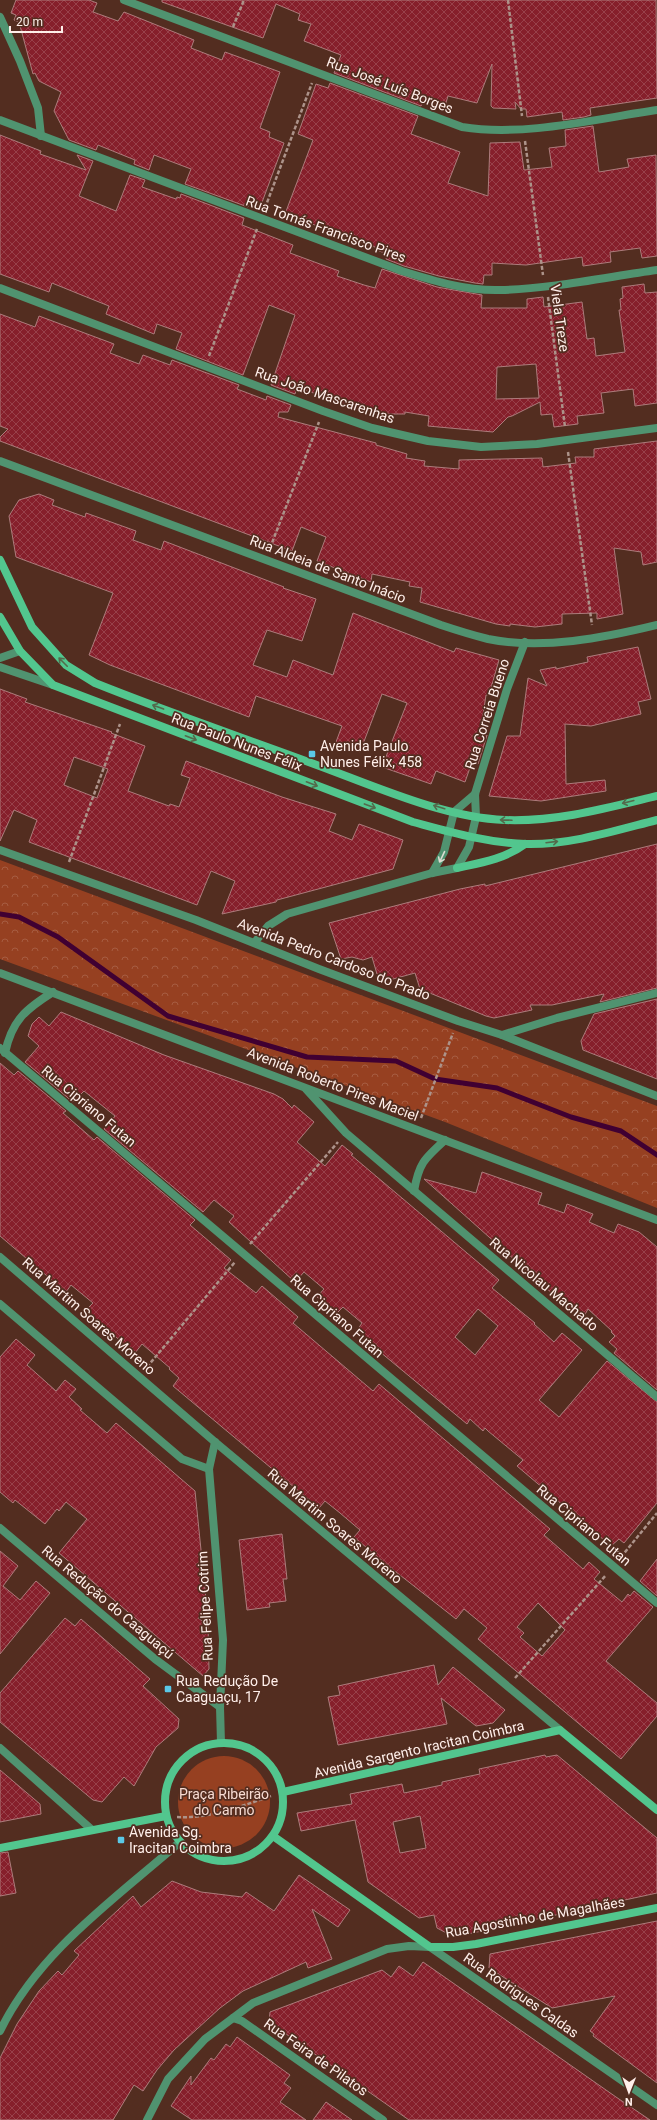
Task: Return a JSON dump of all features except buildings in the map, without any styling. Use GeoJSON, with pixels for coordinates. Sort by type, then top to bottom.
{"type":"FeatureCollection","features":[{"type":"Feature","properties":{"kind":"main road","name":"Rua Paulo Nunes Félix"},"geometry":{"type":"LineString","coordinates":[[0,560],[32,627],[66,665],[95,683],[376,786],[454,812],[476,817],[504,820],[537,820],[592,811],[657,796]]}},
{"type":"Feature","properties":{"kind":"main road"},"geometry":{"type":"LineString","coordinates":[[0,617],[20,651],[53,686]]}},
{"type":"Feature","properties":{"kind":"main road","name":"Rua Paulo Nunes Félix"},"geometry":{"type":"LineString","coordinates":[[53,686],[413,822],[449,832],[472,837],[525,844],[580,839],[657,820]]}},
{"type":"Feature","properties":{"kind":"main road"},"geometry":{"type":"LineString","coordinates":[[457,868],[502,857],[525,844]]}},
{"type":"Feature","properties":{"kind":"main road","name":"Avenida Sargento Iracitan Coimbra"},"geometry":{"type":"LineString","coordinates":[[283,1792],[560,1730]]}},
{"type":"Feature","properties":{"kind":"main road","name":"Rua Martim Soares Moreno"},"geometry":{"type":"LineString","coordinates":[[560,1730],[657,1810]]}},
{"type":"Feature","properties":{"kind":"main road"},"geometry":{"type":"LineString","coordinates":[[221,1743],[243,1746],[262,1756],[276,1772],[283,1792],[284,1807],[280,1822],[273,1836],[263,1847],[250,1856],[236,1860],[220,1862],[206,1859],[192,1852],[180,1842],[172,1830],[166,1816],[164,1799],[168,1782],[176,1766],[189,1754],[204,1746],[221,1743]]}},
{"type":"Feature","properties":{"kind":"main road"},"geometry":{"type":"LineString","coordinates":[[0,1848],[91,1829],[166,1816]]}},
{"type":"Feature","properties":{"kind":"main road","name":"Rua Rodrigues Caldas"},"geometry":{"type":"LineString","coordinates":[[273,1836],[430,1947]]}},
{"type":"Feature","properties":{"kind":"main road","name":"Rua Agostinho de Magalhães"},"geometry":{"type":"LineString","coordinates":[[430,1947],[453,1947],[476,1944],[657,1908]]}},
{"type":"Feature","properties":{"kind":"street","name":"Rua José Luís Borges"},"geometry":{"type":"LineString","coordinates":[[124,0],[462,127],[486,130],[524,129],[657,110]]}},
{"type":"Feature","properties":{"kind":"street"},"geometry":{"type":"LineString","coordinates":[[0,17],[20,61],[38,108],[41,136]]}},
{"type":"Feature","properties":{"kind":"street","name":"Rua Tomás Francisco Pires"},"geometry":{"type":"LineString","coordinates":[[0,120],[387,266],[450,285],[499,290],[657,270]]}},
{"type":"Feature","properties":{"kind":"street","name":"Rua João Mascarenhas"},"geometry":{"type":"LineString","coordinates":[[0,288],[323,411],[372,428],[428,441],[481,447],[566,440],[657,428]]}},
{"type":"Feature","properties":{"kind":"street","name":"Rua Aldeia de Santo Inácio"},"geometry":{"type":"LineString","coordinates":[[0,461],[441,625],[488,639],[542,643],[617,636],[657,625]]}},
{"type":"Feature","properties":{"kind":"street","name":"Rua Correia Bueno"},"geometry":{"type":"LineString","coordinates":[[457,868],[466,856],[472,837],[476,817],[475,794],[507,689],[525,642]]}},
{"type":"Feature","properties":{"kind":"street"},"geometry":{"type":"LineString","coordinates":[[0,658],[20,651]]}},
{"type":"Feature","properties":{"kind":"street"},"geometry":{"type":"LineString","coordinates":[[0,667],[53,686]]}},
{"type":"Feature","properties":{"kind":"street"},"geometry":{"type":"LineString","coordinates":[[432,873],[442,858],[454,812],[475,794]]}},
{"type":"Feature","properties":{"kind":"street","name":"Avenida Pedro Cardoso do Prado"},"geometry":{"type":"LineString","coordinates":[[0,850],[255,942],[319,969],[458,1021],[502,1034],[657,1096]]}},
{"type":"Feature","properties":{"kind":"street"},"geometry":{"type":"LineString","coordinates":[[255,942],[268,926],[287,914],[432,873],[457,868]]}},
{"type":"Feature","properties":{"kind":"street","name":"Avenida Roberto Pires Maciel"},"geometry":{"type":"LineString","coordinates":[[0,973],[657,1220]]}},
{"type":"Feature","properties":{"kind":"street"},"geometry":{"type":"LineString","coordinates":[[2,1050],[12,1028],[23,1013],[53,992]]}},
{"type":"Feature","properties":{"kind":"street"},"geometry":{"type":"LineString","coordinates":[[502,1034],[557,1018],[657,993]]}},
{"type":"Feature","properties":{"kind":"street","name":"Rua Cipriano Futan"},"geometry":{"type":"LineString","coordinates":[[2,1050],[657,1603]]}},
{"type":"Feature","properties":{"kind":"street","name":"Rua Nicolau Machado"},"geometry":{"type":"LineString","coordinates":[[304,1087],[346,1133],[657,1397]]}},
{"type":"Feature","properties":{"kind":"street"},"geometry":{"type":"LineString","coordinates":[[414,1191],[418,1170],[422,1162],[445,1140]]}},
{"type":"Feature","properties":{"kind":"street","name":"Rua Martim Soares Moreno"},"geometry":{"type":"LineString","coordinates":[[0,1257],[215,1442],[560,1730]]}},
{"type":"Feature","properties":{"kind":"street"},"geometry":{"type":"LineString","coordinates":[[0,1304],[182,1459],[209,1469]]}},
{"type":"Feature","properties":{"kind":"street","name":"Rua Felipe Cotrim"},"geometry":{"type":"LineString","coordinates":[[215,1442],[209,1469],[223,1640],[220,1707],[221,1743]]}},
{"type":"Feature","properties":{"kind":"street","name":"Rua Redução do Caaguaçú"},"geometry":{"type":"LineString","coordinates":[[0,1528],[155,1659],[220,1707]]}},
{"type":"Feature","properties":{"kind":"street"},"geometry":{"type":"LineString","coordinates":[[0,1748],[91,1829]]}},
{"type":"Feature","properties":{"kind":"street"},"geometry":{"type":"LineString","coordinates":[[0,2031],[9,2012],[26,1987],[72,1934],[180,1842]]}},
{"type":"Feature","properties":{"kind":"street","name":"Rua Agostinho de Magalhães"},"geometry":{"type":"LineString","coordinates":[[147,2120],[168,2079],[205,2039],[253,2003],[387,1949],[409,1946],[430,1947]]}},
{"type":"Feature","properties":{"kind":"street","name":"Rua Rodrigues Caldas"},"geometry":{"type":"LineString","coordinates":[[430,1947],[657,2105]]}},
{"type":"Feature","properties":{"kind":"street","name":"Rua Feira de Pilatos"},"geometry":{"type":"LineString","coordinates":[[233,2018],[242,2021],[383,2120]]}},
{"type":"Feature","properties":{"kind":"path"},"geometry":{"type":"LineString","coordinates":[[229,39],[244,0]]}},
{"type":"Feature","properties":{"kind":"path","name":"Viela Treze"},"geometry":{"type":"LineString","coordinates":[[508,0],[524,129],[594,638]]}},
{"type":"Feature","properties":{"kind":"path"},"geometry":{"type":"LineString","coordinates":[[266,559],[323,411]]}},
{"type":"Feature","properties":{"kind":"path"},"geometry":{"type":"LineString","coordinates":[[64,874],[124,713]]}},
{"type":"Feature","properties":{"kind":"path"},"geometry":{"type":"LineString","coordinates":[[417,1130],[458,1021]]}},
{"type":"Feature","properties":{"kind":"path"},"geometry":{"type":"LineString","coordinates":[[507,1687],[613,1566],[657,1513]]}},
{"type":"Feature","properties":{"kind":"path"},"geometry":{"type":"LineString","coordinates":[[166,1816],[191,1818],[241,1807],[283,1792]]}},
{"type":"Feature","properties":{"kind":"green space"},"geometry":{"type":"Polygon","coordinates":[[[0,860],[657,1106],[657,1208],[445,1122],[0,959],[0,860]]]}},
{"type":"Feature","properties":{"kind":"green space","name":"Praça Ribeirão do Carmo"},"geometry":{"type":"Polygon","coordinates":[[[224,1756],[242,1759],[257,1769],[267,1784],[270,1802],[267,1820],[257,1835],[242,1845],[224,1848],[206,1845],[191,1835],[181,1820],[178,1802],[181,1784],[191,1769],[206,1759],[224,1756]]]}},
{"type":"Feature","properties":{"kind":"waterway"},"geometry":{"type":"LineString","coordinates":[[0,914],[19,917],[58,937],[168,1016],[307,1057],[396,1061],[435,1079],[497,1088],[571,1117],[621,1131],[657,1155]]}},
{"type":"Feature","properties":{"kind":"place","name":"Avenida Paulo Nunes Félix, 458"},"geometry":{"type":"Point","coordinates":[312,754]}},
{"type":"Feature","properties":{"kind":"place","name":"Rua Redução De Caaguaçu, 17"},"geometry":{"type":"Point","coordinates":[168,1689]}},
{"type":"Feature","properties":{"kind":"place","name":"Avenida Sg. Iracitan Coimbra"},"geometry":{"type":"Point","coordinates":[121,1840]}}]}
